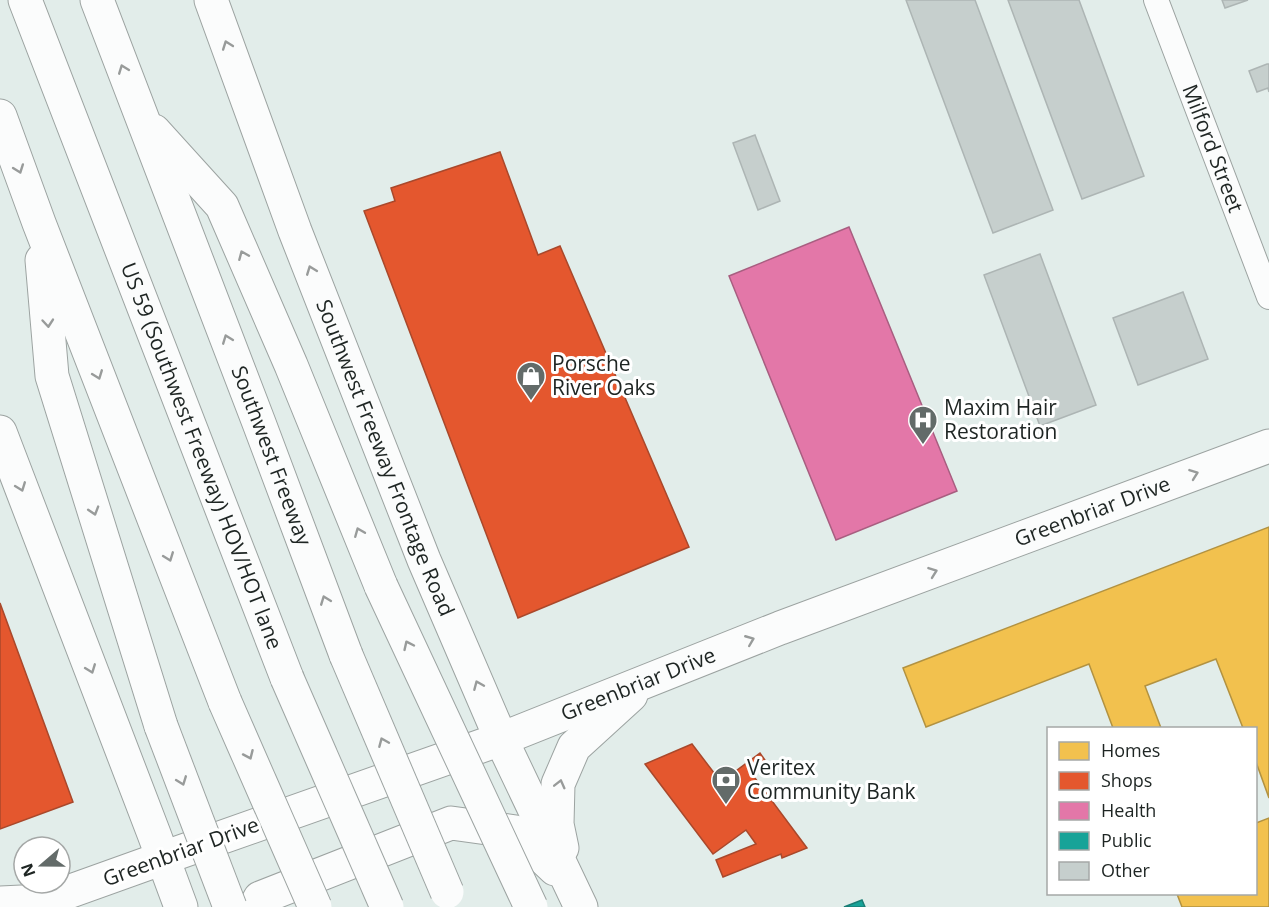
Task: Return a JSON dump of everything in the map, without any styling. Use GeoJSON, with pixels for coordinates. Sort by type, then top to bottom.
{"type":"FeatureCollection","features":[{"type":"Feature","properties":{"kind":"main road","name":"US 59 (Southwest Freeway) HOV/HOT lane"},"geometry":{"type":"LineString","coordinates":[[25,0],[287,678],[387,907]]}},
{"type":"Feature","properties":{"kind":"main road","name":"Southwest Freeway Frontage Road"},"geometry":{"type":"LineString","coordinates":[[211,0],[295,231],[416,538],[501,739],[575,895]]}},
{"type":"Feature","properties":{"kind":"main road","name":"Southwest Freeway"},"geometry":{"type":"LineString","coordinates":[[101,11],[346,655],[451,899]]}},
{"type":"Feature","properties":{"kind":"main road"},"geometry":{"type":"LineString","coordinates":[[0,116],[225,702],[315,907]]}},
{"type":"Feature","properties":{"kind":"main road"},"geometry":{"type":"LineString","coordinates":[[141,117],[222,206],[291,365],[381,586],[531,907]]}},
{"type":"Feature","properties":{"kind":"main road"},"geometry":{"type":"LineString","coordinates":[[39,222],[52,376],[161,726],[230,907]]}},
{"type":"Feature","properties":{"kind":"main road"},"geometry":{"type":"LineString","coordinates":[[0,432],[181,907]]}},
{"type":"Feature","properties":{"kind":"main road","name":"Greenbriar Drive"},"geometry":{"type":"LineString","coordinates":[[0,903],[39,904],[501,739],[801,621],[1269,446]]}},
{"type":"Feature","properties":{"kind":"main road"},"geometry":{"type":"LineString","coordinates":[[575,895],[557,824],[558,784],[574,747],[646,681]]}},
{"type":"Feature","properties":{"kind":"main road"},"geometry":{"type":"LineString","coordinates":[[255,907],[260,898],[451,823],[516,832],[575,895]]}},
{"type":"Feature","properties":{"kind":"street","name":"Milford Street"},"geometry":{"type":"LineString","coordinates":[[1156,0],[1269,297]]}},
{"type":"Feature","properties":{"kind":"building: Homes"},"geometry":{"type":"Polygon","coordinates":[[[1269,527],[1269,798],[1257,765],[1257,727],[1243,727],[1216,659],[1145,686],[1161,727],[1113,727],[1089,664],[926,727],[903,668],[1269,527]]]}},
{"type":"Feature","properties":{"kind":"building: Homes"},"geometry":{"type":"Polygon","coordinates":[[[1269,818],[1269,907],[1182,907],[1177,895],[1257,895],[1257,823],[1269,818]]]}},
{"type":"Feature","properties":{"kind":"building: Shops","name":"Porsche River Oaks"},"geometry":{"type":"Polygon","coordinates":[[[500,152],[538,255],[560,246],[689,547],[518,618],[364,211],[395,201],[391,188],[500,152]]]}},
{"type":"Feature","properties":{"kind":"building: Shops"},"geometry":{"type":"Polygon","coordinates":[[[0,603],[73,802],[0,829],[0,603]]]}},
{"type":"Feature","properties":{"kind":"building: Shops","name":"Veritex Community Bank"},"geometry":{"type":"Polygon","coordinates":[[[692,744],[721,782],[760,753],[767,763],[752,774],[807,848],[782,858],[781,854],[723,877],[716,860],[756,844],[746,830],[713,854],[645,764],[692,744]]]}},
{"type":"Feature","properties":{"kind":"building: Health"},"geometry":{"type":"Polygon","coordinates":[[[849,227],[957,491],[836,540],[729,276],[849,227]]]}},
{"type":"Feature","properties":{"kind":"building: Public"},"geometry":{"type":"Polygon","coordinates":[[[862,900],[865,907],[844,907],[862,900]]]}},
{"type":"Feature","properties":{"kind":"building: Other"},"geometry":{"type":"Polygon","coordinates":[[[906,0],[975,0],[1053,210],[993,233],[906,0]]]}},
{"type":"Feature","properties":{"kind":"building: Other"},"geometry":{"type":"Polygon","coordinates":[[[1008,0],[1079,0],[1144,176],[1082,199],[1008,0]]]}},
{"type":"Feature","properties":{"kind":"building: Other"},"geometry":{"type":"Polygon","coordinates":[[[1222,0],[1248,0],[1225,8],[1222,0]]]}},
{"type":"Feature","properties":{"kind":"building: Other"},"geometry":{"type":"Polygon","coordinates":[[[1269,64],[1269,92],[1268,88],[1257,92],[1249,71],[1269,64]]]}},
{"type":"Feature","properties":{"kind":"building: Other"},"geometry":{"type":"Polygon","coordinates":[[[755,135],[780,201],[758,210],[733,143],[755,135]]]}},
{"type":"Feature","properties":{"kind":"building: Other"},"geometry":{"type":"Polygon","coordinates":[[[1040,254],[1096,405],[1040,426],[984,275],[1040,254]]]}},
{"type":"Feature","properties":{"kind":"building: Other"},"geometry":{"type":"Polygon","coordinates":[[[1183,292],[1208,359],[1138,385],[1113,318],[1183,292]]]}},
{"type":"Feature","properties":{"kind":"place","name":"Porsche River Oaks"},"geometry":{"type":"Point","coordinates":[531,402]}},
{"type":"Feature","properties":{"kind":"place","name":"Maxim Hair Restoration"},"geometry":{"type":"Point","coordinates":[923,446]}},
{"type":"Feature","properties":{"kind":"place","name":"Veritex Community Bank"},"geometry":{"type":"Point","coordinates":[726,806]}}]}
